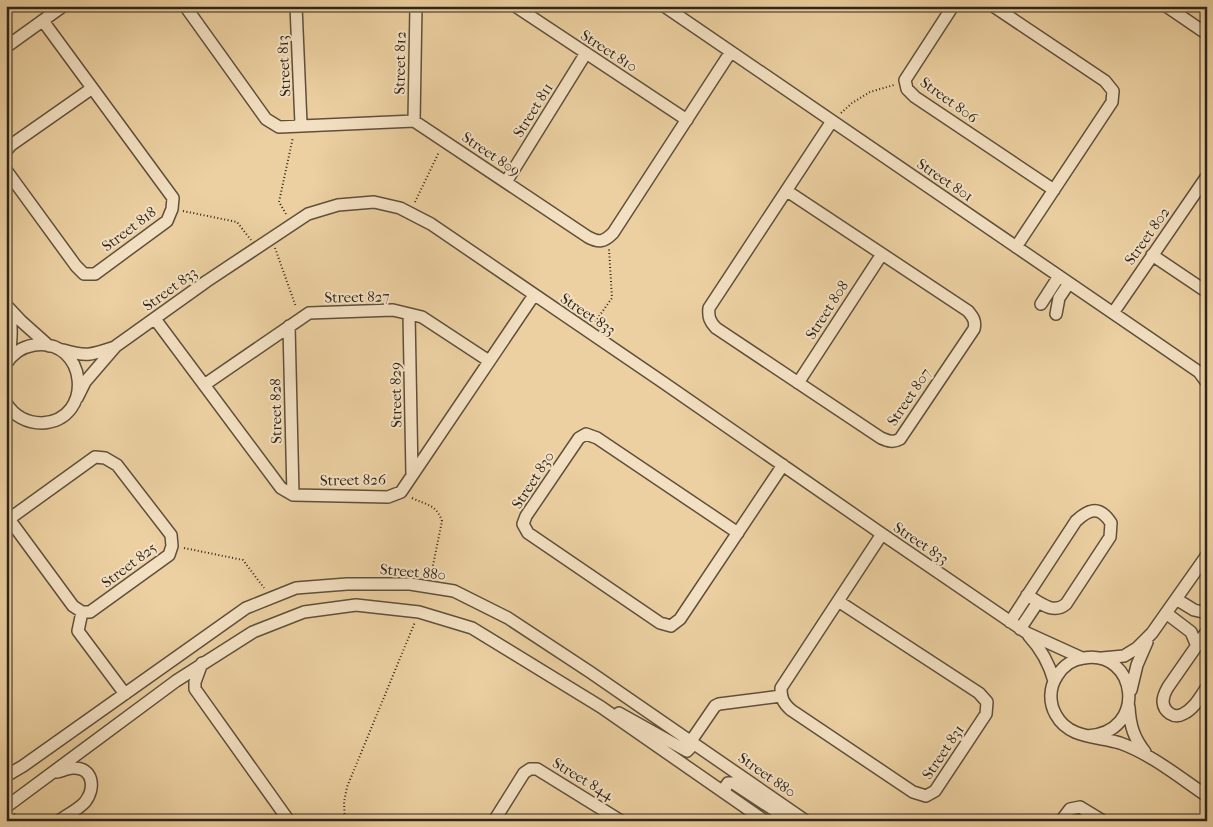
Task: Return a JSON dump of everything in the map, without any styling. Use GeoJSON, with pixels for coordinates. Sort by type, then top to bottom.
{"type":"FeatureCollection","features":[{"type":"Feature","properties":{"kind":"street"},"geometry":{"type":"LineString","coordinates":[[6,47],[63,6]]}},
{"type":"Feature","properties":{"kind":"street"},"geometry":{"type":"LineString","coordinates":[[200,6],[187,10],[266,119],[279,127],[414,121]]}},
{"type":"Feature","properties":{"kind":"street","name":"Street 813"},"geometry":{"type":"LineString","coordinates":[[296,6],[298,125]]}},
{"type":"Feature","properties":{"kind":"street","name":"Street 812"},"geometry":{"type":"LineString","coordinates":[[414,121],[416,6]]}},
{"type":"Feature","properties":{"kind":"street","name":"Street 810"},"geometry":{"type":"LineString","coordinates":[[515,6],[687,120]]}},
{"type":"Feature","properties":{"kind":"street","name":"Street 801"},"geometry":{"type":"LineString","coordinates":[[664,6],[730,53],[1199,372],[1207,383]]}},
{"type":"Feature","properties":{"kind":"street","name":"Street 806"},"geometry":{"type":"LineString","coordinates":[[953,6],[905,80],[907,89],[915,97],[1054,190]]}},
{"type":"Feature","properties":{"kind":"street"},"geometry":{"type":"LineString","coordinates":[[993,6],[1104,81],[1113,91],[1112,102],[1016,247]]}},
{"type":"Feature","properties":{"kind":"street"},"geometry":{"type":"LineString","coordinates":[[1166,6],[1207,34]]}},
{"type":"Feature","properties":{"kind":"street","name":"Street 818"},"geometry":{"type":"LineString","coordinates":[[6,170],[76,266],[84,274],[95,274],[167,221],[172,209],[173,198],[42,21]]}},
{"type":"Feature","properties":{"kind":"street","name":"Street 811"},"geometry":{"type":"LineString","coordinates":[[506,182],[586,53]]}},
{"type":"Feature","properties":{"kind":"street"},"geometry":{"type":"LineString","coordinates":[[609,237],[730,53]]}},
{"type":"Feature","properties":{"kind":"street"},"geometry":{"type":"LineString","coordinates":[[6,151],[11,145],[91,89]]}},
{"type":"Feature","properties":{"kind":"street","name":"Street 809"},"geometry":{"type":"LineString","coordinates":[[414,121],[588,237],[597,242],[609,237]]}},
{"type":"Feature","properties":{"kind":"street","name":"Street 807"},"geometry":{"type":"LineString","coordinates":[[787,191],[968,311],[974,318],[976,324],[974,329],[900,439],[895,442],[881,438],[716,328],[708,316],[709,308],[832,121]]}},
{"type":"Feature","properties":{"kind":"street","name":"Street 802"},"geometry":{"type":"LineString","coordinates":[[1113,313],[1207,176]]}},
{"type":"Feature","properties":{"kind":"street","name":"Street 833"},"geometry":{"type":"LineString","coordinates":[[22,418],[38,423],[54,420],[68,411],[86,382],[116,346],[207,280],[308,214],[330,208],[374,202],[400,208],[431,224],[664,382],[1010,622],[1024,631],[1082,658]]}},
{"type":"Feature","properties":{"kind":"street","name":"Street 808"},"geometry":{"type":"LineString","coordinates":[[798,383],[882,254]]}},
{"type":"Feature","properties":{"kind":"street"},"geometry":{"type":"LineString","coordinates":[[1152,255],[1207,292]]}},
{"type":"Feature","properties":{"kind":"street"},"geometry":{"type":"LineString","coordinates":[[1041,304],[1064,279]]}},
{"type":"Feature","properties":{"kind":"street"},"geometry":{"type":"LineString","coordinates":[[1056,314],[1058,298],[1064,279]]}},
{"type":"Feature","properties":{"kind":"street","name":"Street 826"},"geometry":{"type":"LineString","coordinates":[[294,495],[388,497],[401,492],[534,295]]}},
{"type":"Feature","properties":{"kind":"street"},"geometry":{"type":"LineString","coordinates":[[7,305],[21,321],[69,358],[76,370],[79,384],[77,398]]}},
{"type":"Feature","properties":{"kind":"street"},"geometry":{"type":"LineString","coordinates":[[7,305],[11,320],[12,339],[8,362]]}},
{"type":"Feature","properties":{"kind":"street","name":"Street 827"},"geometry":{"type":"LineString","coordinates":[[204,385],[309,313],[393,310],[422,317],[489,361]]}},
{"type":"Feature","properties":{"kind":"street","name":"Street 829"},"geometry":{"type":"LineString","coordinates":[[410,314],[412,475]]}},
{"type":"Feature","properties":{"kind":"street"},"geometry":{"type":"LineString","coordinates":[[155,318],[281,488],[294,495]]}},
{"type":"Feature","properties":{"kind":"street","name":"Street 828"},"geometry":{"type":"LineString","coordinates":[[289,326],[294,495]]}},
{"type":"Feature","properties":{"kind":"street"},"geometry":{"type":"LineString","coordinates":[[8,362],[23,348],[40,344],[53,347]]}},
{"type":"Feature","properties":{"kind":"street","name":"Street 833"},"geometry":{"type":"LineString","coordinates":[[53,347],[75,354],[91,355],[116,346]]}},
{"type":"Feature","properties":{"kind":"street"},"geometry":{"type":"LineString","coordinates":[[6,403],[14,413],[22,418]]}},
{"type":"Feature","properties":{"kind":"street"},"geometry":{"type":"LineString","coordinates":[[6,413],[22,418]]}},
{"type":"Feature","properties":{"kind":"street","name":"Street 830"},"geometry":{"type":"LineString","coordinates":[[738,533],[597,438],[586,434],[579,438],[526,516],[523,524],[528,533],[667,626],[676,624],[738,533],[783,465]]}},
{"type":"Feature","properties":{"kind":"street","name":"Street 825"},"geometry":{"type":"LineString","coordinates":[[95,458],[105,458],[117,465],[171,535],[172,546],[169,555],[90,612],[82,612],[73,606],[8,517],[95,458]]}},
{"type":"Feature","properties":{"kind":"street"},"geometry":{"type":"LineString","coordinates":[[1010,622],[1076,521],[1084,514],[1093,510],[1101,511],[1107,516],[1111,523],[1110,537],[1066,604],[1061,608],[1053,609],[1028,595]]}},
{"type":"Feature","properties":{"kind":"street"},"geometry":{"type":"LineString","coordinates":[[601,707],[622,714],[687,751],[690,748],[691,741],[715,706],[781,696],[781,688],[882,534]]}},
{"type":"Feature","properties":{"kind":"street"},"geometry":{"type":"LineString","coordinates":[[1088,736],[1106,733],[1121,722],[1129,701],[1137,665],[1152,633],[1207,556]]}},
{"type":"Feature","properties":{"kind":"street","name":"Street 880"},"geometry":{"type":"LineString","coordinates":[[6,776],[24,766],[246,608],[296,588],[347,584],[410,584],[454,591],[508,618],[806,821]]}},
{"type":"Feature","properties":{"kind":"street"},"geometry":{"type":"LineString","coordinates":[[1176,599],[1194,610],[1207,613]]}},
{"type":"Feature","properties":{"kind":"street","name":"Street 831"},"geometry":{"type":"LineString","coordinates":[[781,696],[784,704],[791,710],[913,792],[926,796],[935,791],[986,714],[987,702],[979,693],[838,601]]}},
{"type":"Feature","properties":{"kind":"street"},"geometry":{"type":"LineString","coordinates":[[1024,631],[1038,602]]}},
{"type":"Feature","properties":{"kind":"street"},"geometry":{"type":"LineString","coordinates":[[6,809],[202,663],[253,632],[304,612],[356,605],[419,612],[472,628],[601,707],[765,821]]}},
{"type":"Feature","properties":{"kind":"street"},"geometry":{"type":"LineString","coordinates":[[82,612],[78,631],[125,694]]}},
{"type":"Feature","properties":{"kind":"street"},"geometry":{"type":"LineString","coordinates":[[1166,613],[1191,632],[1197,646]]}},
{"type":"Feature","properties":{"kind":"street","name":"Street 833"},"geometry":{"type":"LineString","coordinates":[[1024,631],[1044,654],[1054,681]]}},
{"type":"Feature","properties":{"kind":"street"},"geometry":{"type":"LineString","coordinates":[[1207,631],[1164,694],[1163,702],[1165,708],[1168,713],[1180,716],[1191,709],[1207,687]]}},
{"type":"Feature","properties":{"kind":"street"},"geometry":{"type":"LineString","coordinates":[[1152,633],[1137,648],[1124,656],[1082,658],[1070,662],[1060,670],[1054,681],[1051,699],[1057,717],[1070,730],[1120,743],[1150,757],[1207,796]]}},
{"type":"Feature","properties":{"kind":"street"},"geometry":{"type":"LineString","coordinates":[[1098,658],[1107,660],[1121,672],[1126,680],[1131,730],[1136,741],[1150,757]]}},
{"type":"Feature","properties":{"kind":"street"},"geometry":{"type":"LineString","coordinates":[[202,663],[195,682],[195,689],[289,821]]}},
{"type":"Feature","properties":{"kind":"street"},"geometry":{"type":"LineString","coordinates":[[51,774],[72,768],[82,769],[92,778],[91,791],[85,802],[59,821]]}},
{"type":"Feature","properties":{"kind":"street","name":"Street 844"},"geometry":{"type":"LineString","coordinates":[[494,821],[524,774],[534,768],[621,821]]}},
{"type":"Feature","properties":{"kind":"street"},"geometry":{"type":"LineString","coordinates":[[725,793],[728,783],[733,783],[791,821]]}},
{"type":"Feature","properties":{"kind":"street"},"geometry":{"type":"LineString","coordinates":[[1061,821],[1070,809],[1080,807],[1103,821]]}},
{"type":"Feature","properties":{"kind":"path"},"geometry":{"type":"LineString","coordinates":[[832,121],[852,103],[870,92],[891,87],[905,80]]}},
{"type":"Feature","properties":{"kind":"path"},"geometry":{"type":"LineString","coordinates":[[292,224],[279,202],[298,125]]}},
{"type":"Feature","properties":{"kind":"path"},"geometry":{"type":"LineString","coordinates":[[409,213],[444,141]]}},
{"type":"Feature","properties":{"kind":"path"},"geometry":{"type":"LineString","coordinates":[[172,209],[237,222],[256,248]]}},
{"type":"Feature","properties":{"kind":"path"},"geometry":{"type":"LineString","coordinates":[[588,332],[612,298],[609,237]]}},
{"type":"Feature","properties":{"kind":"path"},"geometry":{"type":"LineString","coordinates":[[271,238],[300,319]]}},
{"type":"Feature","properties":{"kind":"path"},"geometry":{"type":"LineString","coordinates":[[401,492],[419,502],[430,505],[438,512],[442,521],[428,587]]}},
{"type":"Feature","properties":{"kind":"path"},"geometry":{"type":"LineString","coordinates":[[172,546],[243,560],[272,598]]}},
{"type":"Feature","properties":{"kind":"path"},"geometry":{"type":"LineString","coordinates":[[345,821],[344,802],[348,787],[419,612]]}},
{"type":"Feature","properties":{"kind":"path"},"geometry":{"type":"LineString","coordinates":[[6,809],[28,821]]}}]}
